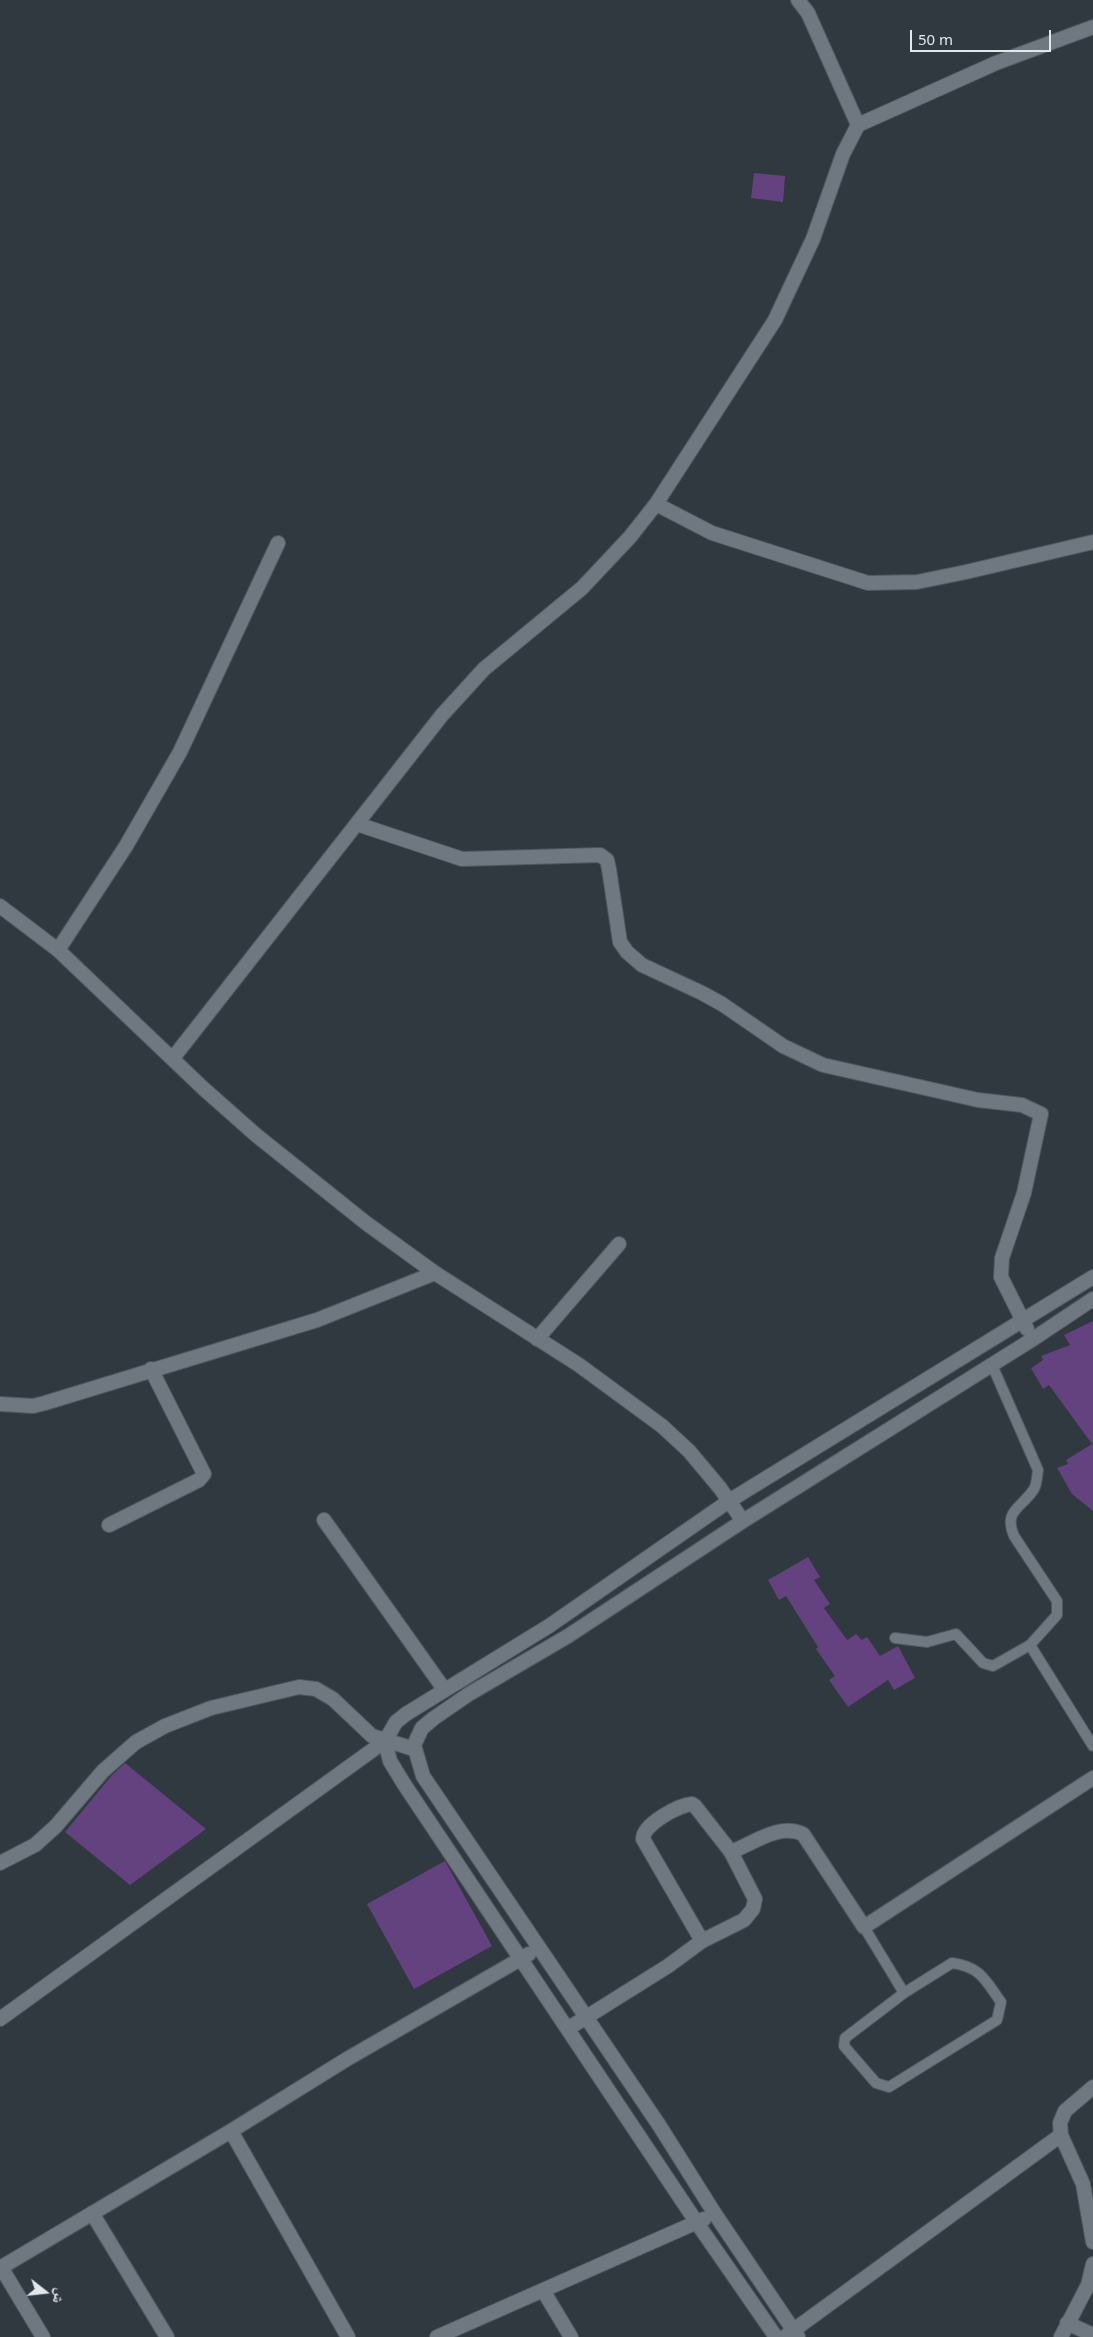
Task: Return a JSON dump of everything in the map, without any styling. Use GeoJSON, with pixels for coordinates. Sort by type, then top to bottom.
{"type":"FeatureCollection","features":[{"type":"Feature","properties":{"kind":"street"},"geometry":{"type":"LineString","coordinates":[[798,0],[808,13],[858,125]]}},
{"type":"Feature","properties":{"kind":"street"},"geometry":{"type":"LineString","coordinates":[[173,1058],[442,715],[484,669],[582,588],[630,537],[656,504],[775,320],[813,239],[843,154],[858,125],[996,63],[1093,27]]}},
{"type":"Feature","properties":{"kind":"street"},"geometry":{"type":"LineString","coordinates":[[656,504],[712,533],[868,583],[898,584],[966,572],[1093,542]]}},
{"type":"Feature","properties":{"kind":"street"},"geometry":{"type":"LineString","coordinates":[[58,950],[126,846],[180,752],[278,543]]}},
{"type":"Feature","properties":{"kind":"street"},"geometry":{"type":"LineString","coordinates":[[357,824],[462,859],[600,855],[607,860],[620,942],[627,952],[642,965],[702,993],[783,1046],[823,1065],[978,1100],[1022,1105],[1041,1114],[1024,1193],[1002,1258],[1001,1267],[1001,1277],[1033,1339]]}},
{"type":"Feature","properties":{"kind":"street"},"geometry":{"type":"LineString","coordinates":[[0,906],[58,950],[256,1135],[366,1223],[435,1272],[625,1397],[662,1426],[689,1451],[743,1521]]}},
{"type":"Feature","properties":{"kind":"street"},"geometry":{"type":"LineString","coordinates":[[537,1339],[619,1244]]}},
{"type":"Feature","properties":{"kind":"street"},"geometry":{"type":"LineString","coordinates":[[0,1404],[41,1404],[151,1369],[318,1320],[435,1272]]}},
{"type":"Feature","properties":{"kind":"street"},"geometry":{"type":"LineString","coordinates":[[0,2019],[385,1741],[396,1722],[444,1689],[549,1626],[729,1501],[1024,1322],[1093,1277]]}},
{"type":"Feature","properties":{"kind":"street"},"geometry":{"type":"LineString","coordinates":[[1061,2134],[792,2335],[659,2125],[423,1776],[414,1749],[422,1728],[469,1694],[568,1636],[743,1521],[1033,1339],[1093,1299]]}},
{"type":"Feature","properties":{"kind":"street"},"geometry":{"type":"LineString","coordinates":[[108,1525],[199,1480],[204,1474],[151,1369]]}},
{"type":"Feature","properties":{"kind":"street"},"geometry":{"type":"LineString","coordinates":[[324,1520],[444,1689]]}},
{"type":"Feature","properties":{"kind":"street"},"geometry":{"type":"LineString","coordinates":[[0,1864],[35,1845],[56,1826],[118,1755],[165,1726],[196,1713],[299,1687],[316,1689],[333,1699],[364,1730],[385,1741],[414,1749]]}},
{"type":"Feature","properties":{"kind":"street"},"geometry":{"type":"LineString","coordinates":[[385,1741],[386,1751],[394,1768],[776,2337]]}},
{"type":"Feature","properties":{"kind":"street"},"geometry":{"type":"LineString","coordinates":[[732,1852],[778,1831],[794,1830],[803,1834],[864,1926],[1093,1778]]}},
{"type":"Feature","properties":{"kind":"street"},"geometry":{"type":"LineString","coordinates":[[569,2028],[668,1966],[702,1941],[744,1920],[753,1909],[755,1899],[732,1852],[692,1804],[683,1805],[649,1826],[643,1834],[643,1839],[702,1941]]}},
{"type":"Feature","properties":{"kind":"street"},"geometry":{"type":"LineString","coordinates":[[43,2337],[1,2267],[346,2059],[522,1959],[538,1948]]}},
{"type":"Feature","properties":{"kind":"street"},"geometry":{"type":"LineString","coordinates":[[1093,2087],[1065,2111],[1060,2123],[1061,2134],[1083,2184],[1093,2242]]}},
{"type":"Feature","properties":{"kind":"street"},"geometry":{"type":"LineString","coordinates":[[231,2130],[348,2337]]}},
{"type":"Feature","properties":{"kind":"street"},"geometry":{"type":"LineString","coordinates":[[92,2213],[167,2337]]}},
{"type":"Feature","properties":{"kind":"street"},"geometry":{"type":"LineString","coordinates":[[437,2337],[544,2292],[715,2214]]}},
{"type":"Feature","properties":{"kind":"street"},"geometry":{"type":"LineString","coordinates":[[1061,2337],[1088,2285],[1093,2264]]}},
{"type":"Feature","properties":{"kind":"street"},"geometry":{"type":"LineString","coordinates":[[544,2292],[571,2337]]}},
{"type":"Feature","properties":{"kind":"street"},"geometry":{"type":"LineString","coordinates":[[1067,2323],[1093,2335]]}},
{"type":"Feature","properties":{"kind":"lane"},"geometry":{"type":"LineString","coordinates":[[896,1638],[927,1642],[956,1634],[983,1663],[990,1666],[1010,1658],[1030,1645],[1057,1615],[1058,1606],[1009,1525],[1011,1517],[1035,1488],[1038,1470],[992,1365]]}},
{"type":"Feature","properties":{"kind":"lane"},"geometry":{"type":"LineString","coordinates":[[1030,1645],[1093,1746]]}},
{"type":"Feature","properties":{"kind":"lane"},"geometry":{"type":"LineString","coordinates":[[864,1926],[904,1993]]}},
{"type":"Feature","properties":{"kind":"lane"},"geometry":{"type":"LineString","coordinates":[[952,1963],[966,1965],[978,1970],[1001,2002],[1000,2010],[997,2020],[889,2087],[882,2086],[876,2083],[843,2043],[845,2038],[904,1993],[952,1963]]}},
{"type":"Feature","properties":{"kind":"building"},"geometry":{"type":"Polygon","coordinates":[[[754,173],[785,176],[783,202],[751,198],[754,173]]]}},
{"type":"Feature","properties":{"kind":"building"},"geometry":{"type":"Polygon","coordinates":[[[1093,1321],[1093,1511],[1072,1494],[1057,1468],[1068,1464],[1066,1460],[1092,1444],[1049,1385],[1043,1389],[1031,1368],[1043,1360],[1041,1356],[1070,1345],[1064,1335],[1093,1321]]]}},
{"type":"Feature","properties":{"kind":"building"},"geometry":{"type":"Polygon","coordinates":[[[808,1557],[820,1577],[814,1580],[830,1604],[824,1608],[847,1640],[856,1634],[862,1640],[867,1637],[880,1656],[898,1646],[915,1678],[894,1690],[888,1680],[848,1707],[829,1680],[835,1676],[816,1649],[818,1647],[786,1596],[779,1600],[768,1580],[808,1557]]]}},
{"type":"Feature","properties":{"kind":"building"},"geometry":{"type":"Polygon","coordinates":[[[125,1763],[206,1829],[130,1885],[65,1832],[112,1775],[125,1763]]]}},
{"type":"Feature","properties":{"kind":"building"},"geometry":{"type":"Polygon","coordinates":[[[445,1861],[492,1946],[414,1989],[367,1904],[445,1861]]]}}]}
